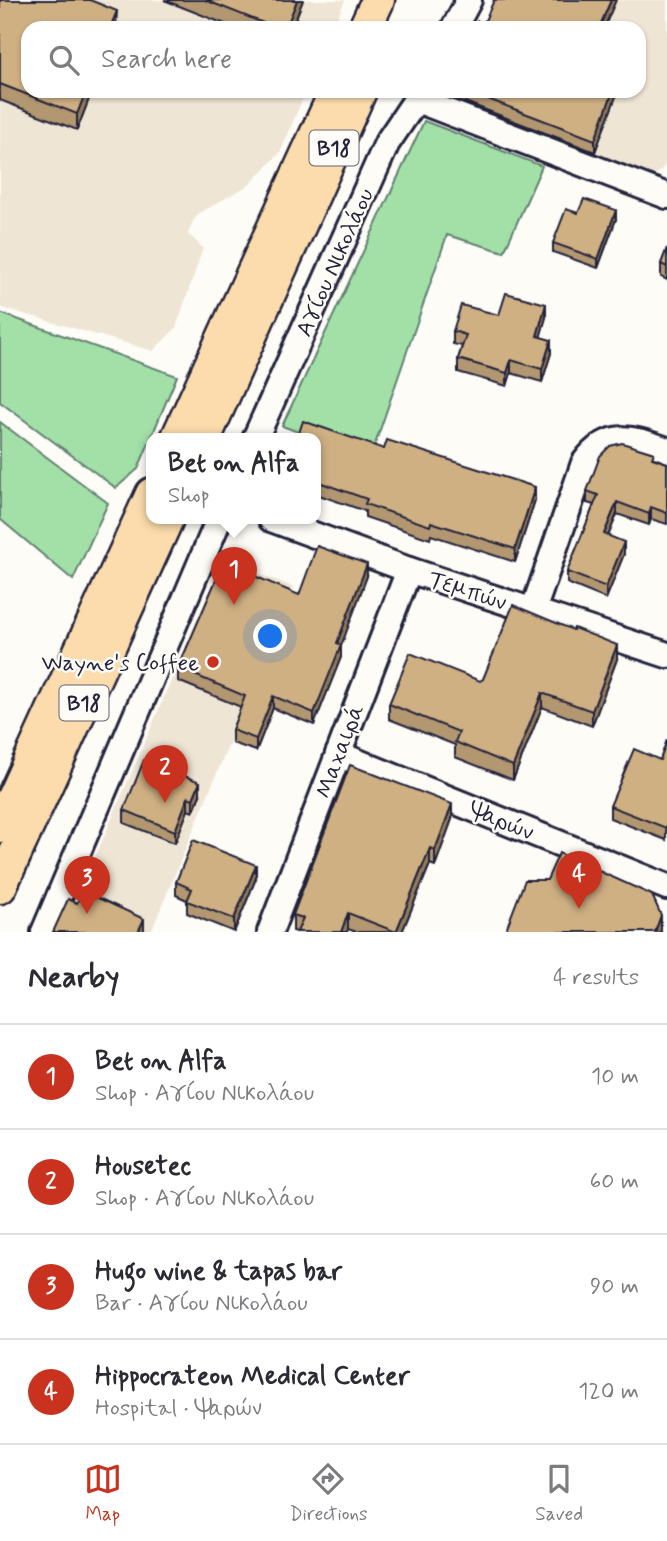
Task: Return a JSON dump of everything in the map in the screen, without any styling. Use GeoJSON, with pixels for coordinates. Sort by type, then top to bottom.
{"type":"FeatureCollection","features":[{"type":"Feature","properties":{"kind":"main road"},"geometry":{"type":"LineString","coordinates":[[368,21],[378,0]]}},
{"type":"Feature","properties":{"kind":"main road"},"geometry":{"type":"LineString","coordinates":[[391,21],[400,0]]}},
{"type":"Feature","properties":{"kind":"main road","name":"B18"},"geometry":{"type":"LineString","coordinates":[[180,433],[333,98]]}},
{"type":"Feature","properties":{"kind":"main road","name":"B18"},"geometry":{"type":"LineString","coordinates":[[207,433],[357,98]]}},
{"type":"Feature","properties":{"kind":"main road","name":"B18"},"geometry":{"type":"LineString","coordinates":[[0,826],[146,507]]}},
{"type":"Feature","properties":{"kind":"main road","name":"B18"},"geometry":{"type":"LineString","coordinates":[[0,887],[165,524]]}},
{"type":"Feature","properties":{"kind":"street"},"geometry":{"type":"LineString","coordinates":[[458,21],[469,0]]}},
{"type":"Feature","properties":{"kind":"street","name":"Αγίου Νικολάου"},"geometry":{"type":"LineString","coordinates":[[258,433],[387,143],[418,98]]}},
{"type":"Feature","properties":{"kind":"street"},"geometry":{"type":"LineString","coordinates":[[424,98],[667,196]]}},
{"type":"Feature","properties":{"kind":"street"},"geometry":{"type":"LineString","coordinates":[[533,611],[584,463],[593,450],[606,442],[621,438],[636,439],[667,450]]}},
{"type":"Feature","properties":{"kind":"street"},"geometry":{"type":"LineString","coordinates":[[44,932],[217,524]]}},
{"type":"Feature","properties":{"kind":"street","name":"Τεμπών"},"geometry":{"type":"LineString","coordinates":[[285,524],[409,570],[667,655]]}},
{"type":"Feature","properties":{"kind":"street","name":"Μαχαιρά"},"geometry":{"type":"LineString","coordinates":[[270,932],[409,570]]}},
{"type":"Feature","properties":{"kind":"street","name":"Ψαρών"},"geometry":{"type":"LineString","coordinates":[[338,754],[667,887]]}},
{"type":"Feature","properties":{"kind":"shaded area"},"geometry":{"type":"Polygon","coordinates":[[[0,0],[345,0],[336,21],[21,21],[21,98],[303,98],[280,153],[250,184],[200,213],[193,221],[188,234],[203,248],[176,328],[153,351],[0,307],[0,0]]]}},
{"type":"Feature","properties":{"kind":"shaded area"},"geometry":{"type":"Polygon","coordinates":[[[499,0],[667,0],[667,163],[657,174],[632,175],[469,112],[463,98],[646,98],[646,21],[488,21],[499,0]]]}},
{"type":"Feature","properties":{"kind":"shaded area"},"geometry":{"type":"Polygon","coordinates":[[[223,560],[294,587],[151,932],[63,932],[223,560]]]}},
{"type":"Feature","properties":{"kind":"green space"},"geometry":{"type":"Polygon","coordinates":[[[424,121],[542,166],[504,252],[447,235],[370,459],[321,441],[321,433],[301,433],[282,426],[424,121]]]}},
{"type":"Feature","properties":{"kind":"green space"},"geometry":{"type":"Polygon","coordinates":[[[0,313],[177,376],[153,433],[146,433],[146,450],[138,469],[116,488],[0,402],[0,313]]]}},
{"type":"Feature","properties":{"kind":"green space"},"geometry":{"type":"Polygon","coordinates":[[[0,422],[108,503],[73,580],[0,519],[0,422]]]}},
{"type":"Feature","properties":{"kind":"building"},"geometry":{"type":"Polygon","coordinates":[[[0,0],[90,0],[117,11],[113,21],[21,21],[21,92],[0,84],[0,0]]]}},
{"type":"Feature","properties":{"kind":"building"},"geometry":{"type":"Polygon","coordinates":[[[205,0],[297,0],[289,21],[258,21],[205,0]]]}},
{"type":"Feature","properties":{"kind":"building"},"geometry":{"type":"Polygon","coordinates":[[[494,0],[611,0],[602,21],[485,21],[494,0]]]}},
{"type":"Feature","properties":{"kind":"building"},"geometry":{"type":"Polygon","coordinates":[[[36,98],[83,98],[77,114],[36,98]]]}},
{"type":"Feature","properties":{"kind":"building"},"geometry":{"type":"Polygon","coordinates":[[[485,98],[610,98],[595,140],[485,98]]]}},
{"type":"Feature","properties":{"kind":"building"},"geometry":{"type":"Polygon","coordinates":[[[584,199],[616,210],[598,259],[553,243],[566,209],[578,213],[584,199]]]}},
{"type":"Feature","properties":{"kind":"building"},"geometry":{"type":"Polygon","coordinates":[[[667,248],[667,267],[661,264],[667,248]]]}},
{"type":"Feature","properties":{"kind":"building"},"geometry":{"type":"Polygon","coordinates":[[[506,293],[546,304],[537,336],[551,340],[542,369],[511,360],[507,373],[458,359],[466,335],[453,331],[461,305],[499,315],[506,293]]]}},
{"type":"Feature","properties":{"kind":"building"},"geometry":{"type":"Polygon","coordinates":[[[303,421],[384,449],[387,440],[535,487],[515,549],[431,522],[430,526],[365,504],[367,499],[321,483],[321,433],[299,433],[303,421]]]}},
{"type":"Feature","properties":{"kind":"building"},"geometry":{"type":"Polygon","coordinates":[[[622,443],[654,453],[652,458],[667,463],[667,513],[651,507],[649,514],[617,502],[604,534],[624,542],[606,587],[567,572],[598,495],[587,491],[600,456],[610,446],[622,443]]]}},
{"type":"Feature","properties":{"kind":"building"},"geometry":{"type":"Polygon","coordinates":[[[317,546],[367,564],[337,643],[341,645],[314,713],[273,696],[256,739],[232,730],[245,696],[178,668],[216,580],[238,569],[299,595],[317,546]]]}},
{"type":"Feature","properties":{"kind":"building"},"geometry":{"type":"Polygon","coordinates":[[[513,605],[617,645],[592,711],[542,693],[513,766],[455,742],[459,732],[389,704],[410,653],[480,681],[483,679],[513,605]]]}},
{"type":"Feature","properties":{"kind":"building"},"geometry":{"type":"Polygon","coordinates":[[[667,740],[666,828],[610,806],[634,749],[660,760],[667,740]]]}},
{"type":"Feature","properties":{"kind":"building"},"geometry":{"type":"Polygon","coordinates":[[[144,760],[200,782],[193,799],[188,797],[175,831],[124,810],[144,760]]]}},
{"type":"Feature","properties":{"kind":"building"},"geometry":{"type":"Polygon","coordinates":[[[350,765],[452,804],[435,850],[430,848],[396,932],[348,913],[341,932],[297,932],[303,918],[293,915],[350,765]]]}},
{"type":"Feature","properties":{"kind":"building"},"geometry":{"type":"Polygon","coordinates":[[[193,840],[256,865],[234,919],[187,901],[192,889],[176,882],[193,840]]]}},
{"type":"Feature","properties":{"kind":"building"},"geometry":{"type":"Polygon","coordinates":[[[559,853],[652,895],[661,915],[655,932],[505,932],[525,880],[547,880],[559,853]]]}},
{"type":"Feature","properties":{"kind":"building"},"geometry":{"type":"Polygon","coordinates":[[[83,891],[144,919],[138,932],[53,932],[68,899],[77,903],[83,891]]]}},
{"type":"Feature","properties":{"kind":"place","name":"Bet on Alfa"},"geometry":{"type":"Point","coordinates":[234,605]}},
{"type":"Feature","properties":{"kind":"place","name":"Wayne's Coffee"},"geometry":{"type":"Point","coordinates":[213,662]}},
{"type":"Feature","properties":{"kind":"place","name":"Housetec"},"geometry":{"type":"Point","coordinates":[165,803]}},
{"type":"Feature","properties":{"kind":"place","name":"Hippocrateon Medical Center"},"geometry":{"type":"Point","coordinates":[579,909]}},
{"type":"Feature","properties":{"kind":"place","name":"Hugo wine & tapas bar"},"geometry":{"type":"Point","coordinates":[87,914]}}]}
